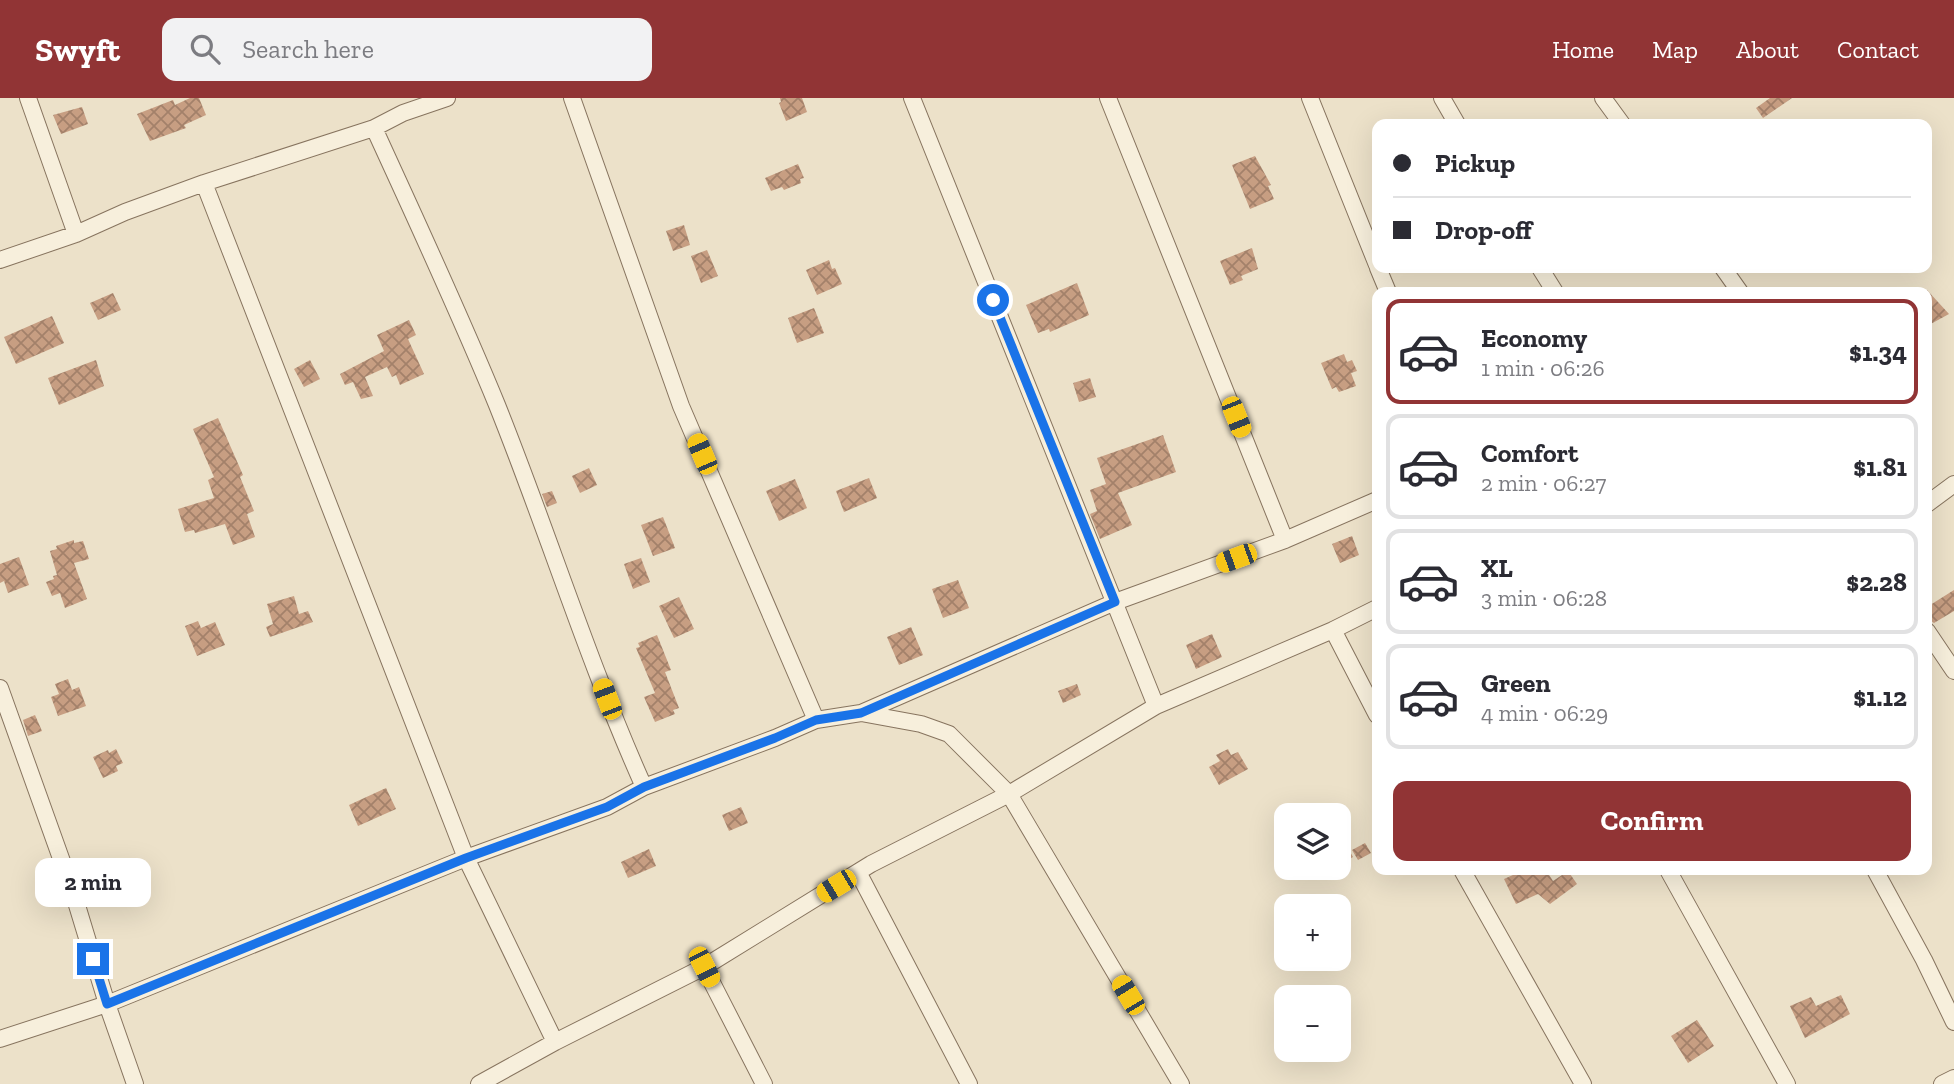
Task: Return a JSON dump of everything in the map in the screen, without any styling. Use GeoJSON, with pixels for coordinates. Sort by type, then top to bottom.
{"type":"FeatureCollection","features":[{"type":"Feature","properties":{"kind":"street"},"geometry":{"type":"LineString","coordinates":[[28,98],[76,234]]}},
{"type":"Feature","properties":{"kind":"street"},"geometry":{"type":"LineString","coordinates":[[0,260],[76,234],[125,212],[204,183],[374,128],[401,105],[447,98]]}},
{"type":"Feature","properties":{"kind":"street"},"geometry":{"type":"LineString","coordinates":[[572,98],[681,406],[816,720]]}},
{"type":"Feature","properties":{"kind":"street"},"geometry":{"type":"LineString","coordinates":[[912,98],[1156,706]]}},
{"type":"Feature","properties":{"kind":"street"},"geometry":{"type":"LineString","coordinates":[[1108,98],[1285,540]]}},
{"type":"Feature","properties":{"kind":"street"},"geometry":{"type":"LineString","coordinates":[[1310,98],[1372,251]]}},
{"type":"Feature","properties":{"kind":"street"},"geometry":{"type":"LineString","coordinates":[[1442,98],[1454,119]]}},
{"type":"Feature","properties":{"kind":"street"},"geometry":{"type":"LineString","coordinates":[[1603,98],[1618,119]]}},
{"type":"Feature","properties":{"kind":"street"},"geometry":{"type":"LineString","coordinates":[[374,128],[497,406],[578,624],[644,787]]}},
{"type":"Feature","properties":{"kind":"street"},"geometry":{"type":"LineString","coordinates":[[204,183],[466,858],[555,1042]]}},
{"type":"Feature","properties":{"kind":"street"},"geometry":{"type":"LineString","coordinates":[[1932,500],[1954,484]]}},
{"type":"Feature","properties":{"kind":"street"},"geometry":{"type":"LineString","coordinates":[[0,1039],[107,1004],[466,858],[607,807],[644,787],[816,720],[861,713],[1115,602],[1285,540],[1372,502]]}},
{"type":"Feature","properties":{"kind":"street"},"geometry":{"type":"LineString","coordinates":[[479,1084],[555,1042],[704,967],[858,872],[1009,794],[1156,706],[1372,610]]}},
{"type":"Feature","properties":{"kind":"street"},"geometry":{"type":"LineString","coordinates":[[1333,629],[1372,705]]}},
{"type":"Feature","properties":{"kind":"street"},"geometry":{"type":"LineString","coordinates":[[1932,638],[1954,671]]}},
{"type":"Feature","properties":{"kind":"street"},"geometry":{"type":"LineString","coordinates":[[0,688],[73,892],[135,1084]]}},
{"type":"Feature","properties":{"kind":"street"},"geometry":{"type":"LineString","coordinates":[[861,713],[920,724],[949,734],[1009,794],[1181,1084]]}},
{"type":"Feature","properties":{"kind":"street"},"geometry":{"type":"LineString","coordinates":[[858,872],[969,1084]]}},
{"type":"Feature","properties":{"kind":"street"},"geometry":{"type":"LineString","coordinates":[[1465,875],[1583,1084]]}},
{"type":"Feature","properties":{"kind":"street"},"geometry":{"type":"LineString","coordinates":[[1671,875],[1787,1084]]}},
{"type":"Feature","properties":{"kind":"street"},"geometry":{"type":"LineString","coordinates":[[1878,875],[1954,1022]]}},
{"type":"Feature","properties":{"kind":"street"},"geometry":{"type":"LineString","coordinates":[[704,967],[764,1084]]}},
{"type":"Feature","properties":{"kind":"street"},"geometry":{"type":"LineString","coordinates":[[1942,1084],[1954,1078]]}},
{"type":"Feature","properties":{"kind":"building"},"geometry":{"type":"Polygon","coordinates":[[[190,98],[199,98],[206,115],[184,125],[186,128],[150,141],[137,114],[173,100],[175,105],[190,98]]]}},
{"type":"Feature","properties":{"kind":"building"},"geometry":{"type":"Polygon","coordinates":[[[780,98],[802,98],[807,112],[786,121],[779,103],[780,98]]]}},
{"type":"Feature","properties":{"kind":"building"},"geometry":{"type":"Polygon","coordinates":[[[1770,98],[1792,98],[1763,118],[1756,108],[1770,98]]]}},
{"type":"Feature","properties":{"kind":"building"},"geometry":{"type":"Polygon","coordinates":[[[82,107],[88,124],[61,134],[53,115],[82,107]]]}},
{"type":"Feature","properties":{"kind":"building"},"geometry":{"type":"Polygon","coordinates":[[[1255,156],[1271,185],[1268,186],[1274,199],[1250,209],[1232,165],[1255,156]]]}},
{"type":"Feature","properties":{"kind":"building"},"geometry":{"type":"Polygon","coordinates":[[[798,164],[804,178],[800,179],[801,183],[784,190],[782,187],[771,191],[765,178],[798,164]]]}},
{"type":"Feature","properties":{"kind":"building"},"geometry":{"type":"Polygon","coordinates":[[[684,225],[690,245],[673,251],[666,231],[684,225]]]}},
{"type":"Feature","properties":{"kind":"building"},"geometry":{"type":"Polygon","coordinates":[[[1252,248],[1258,269],[1241,276],[1243,280],[1230,285],[1220,261],[1252,248]]]}},
{"type":"Feature","properties":{"kind":"building"},"geometry":{"type":"Polygon","coordinates":[[[707,250],[718,276],[701,283],[691,256],[707,250]]]}},
{"type":"Feature","properties":{"kind":"building"},"geometry":{"type":"Polygon","coordinates":[[[829,260],[842,284],[817,295],[806,270],[829,260]]]}},
{"type":"Feature","properties":{"kind":"building"},"geometry":{"type":"Polygon","coordinates":[[[1077,283],[1089,315],[1050,332],[1049,329],[1038,333],[1026,305],[1077,283]]]}},
{"type":"Feature","properties":{"kind":"building"},"geometry":{"type":"Polygon","coordinates":[[[113,293],[121,310],[98,320],[90,303],[113,293]]]}},
{"type":"Feature","properties":{"kind":"building"},"geometry":{"type":"Polygon","coordinates":[[[1932,295],[1949,314],[1932,323],[1932,295]]]}},
{"type":"Feature","properties":{"kind":"building"},"geometry":{"type":"Polygon","coordinates":[[[814,308],[824,333],[797,343],[788,318],[814,308]]]}},
{"type":"Feature","properties":{"kind":"building"},"geometry":{"type":"Polygon","coordinates":[[[52,316],[64,343],[16,364],[4,337],[52,316]]]}},
{"type":"Feature","properties":{"kind":"building"},"geometry":{"type":"Polygon","coordinates":[[[409,320],[416,335],[408,339],[424,374],[400,385],[396,375],[392,377],[387,367],[365,377],[373,396],[361,399],[353,382],[345,385],[340,374],[384,351],[377,335],[409,320]]]}},
{"type":"Feature","properties":{"kind":"building"},"geometry":{"type":"Polygon","coordinates":[[[1344,354],[1347,362],[1352,360],[1357,371],[1351,373],[1356,386],[1339,392],[1336,387],[1332,389],[1321,363],[1344,354]]]}},
{"type":"Feature","properties":{"kind":"building"},"geometry":{"type":"Polygon","coordinates":[[[96,360],[104,386],[59,405],[48,378],[96,360]]]}},
{"type":"Feature","properties":{"kind":"building"},"geometry":{"type":"Polygon","coordinates":[[[310,360],[320,379],[304,387],[294,369],[310,360]]]}},
{"type":"Feature","properties":{"kind":"building"},"geometry":{"type":"Polygon","coordinates":[[[1090,378],[1096,397],[1079,402],[1073,383],[1090,378]]]}},
{"type":"Feature","properties":{"kind":"building"},"geometry":{"type":"Polygon","coordinates":[[[218,418],[243,475],[240,477],[254,511],[247,514],[255,537],[233,545],[225,524],[195,533],[194,530],[185,532],[178,509],[214,498],[208,480],[214,477],[193,429],[218,418]]]}},
{"type":"Feature","properties":{"kind":"building"},"geometry":{"type":"Polygon","coordinates":[[[1163,435],[1176,472],[1118,493],[1132,525],[1100,539],[1090,514],[1097,511],[1090,490],[1106,484],[1097,458],[1163,435]]]}},
{"type":"Feature","properties":{"kind":"building"},"geometry":{"type":"Polygon","coordinates":[[[589,468],[597,485],[580,493],[572,476],[589,468]]]}},
{"type":"Feature","properties":{"kind":"building"},"geometry":{"type":"Polygon","coordinates":[[[869,478],[877,498],[844,512],[836,491],[869,478]]]}},
{"type":"Feature","properties":{"kind":"building"},"geometry":{"type":"Polygon","coordinates":[[[795,479],[807,508],[779,521],[766,491],[795,479]]]}},
{"type":"Feature","properties":{"kind":"building"},"geometry":{"type":"Polygon","coordinates":[[[552,491],[557,503],[547,507],[542,494],[552,491]]]}},
{"type":"Feature","properties":{"kind":"building"},"geometry":{"type":"Polygon","coordinates":[[[663,517],[675,548],[653,556],[641,525],[663,517]]]}},
{"type":"Feature","properties":{"kind":"building"},"geometry":{"type":"Polygon","coordinates":[[[1352,536],[1359,555],[1340,563],[1332,544],[1352,536]]]}},
{"type":"Feature","properties":{"kind":"building"},"geometry":{"type":"Polygon","coordinates":[[[74,540],[74,543],[83,541],[89,559],[74,563],[87,599],[65,608],[60,593],[52,596],[46,582],[57,575],[50,551],[74,540]]]}},
{"type":"Feature","properties":{"kind":"building"},"geometry":{"type":"Polygon","coordinates":[[[19,557],[29,585],[8,593],[4,581],[0,583],[0,564],[19,557]]]}},
{"type":"Feature","properties":{"kind":"building"},"geometry":{"type":"Polygon","coordinates":[[[641,558],[650,582],[633,589],[624,564],[641,558]]]}},
{"type":"Feature","properties":{"kind":"building"},"geometry":{"type":"Polygon","coordinates":[[[958,580],[969,608],[943,618],[932,589],[958,580]]]}},
{"type":"Feature","properties":{"kind":"building"},"geometry":{"type":"Polygon","coordinates":[[[1954,590],[1954,611],[1934,623],[1932,604],[1954,590]]]}},
{"type":"Feature","properties":{"kind":"building"},"geometry":{"type":"Polygon","coordinates":[[[294,596],[299,614],[308,611],[313,622],[270,637],[266,627],[273,624],[267,604],[294,596]]]}},
{"type":"Feature","properties":{"kind":"building"},"geometry":{"type":"Polygon","coordinates":[[[679,597],[694,629],[674,638],[659,606],[679,597]]]}},
{"type":"Feature","properties":{"kind":"building"},"geometry":{"type":"Polygon","coordinates":[[[198,621],[201,628],[215,622],[225,645],[197,656],[185,626],[198,621]]]}},
{"type":"Feature","properties":{"kind":"building"},"geometry":{"type":"Polygon","coordinates":[[[911,627],[923,655],[899,665],[887,637],[911,627]]]}},
{"type":"Feature","properties":{"kind":"building"},"geometry":{"type":"Polygon","coordinates":[[[1212,634],[1222,657],[1196,669],[1186,645],[1212,634]]]}},
{"type":"Feature","properties":{"kind":"building"},"geometry":{"type":"Polygon","coordinates":[[[657,635],[671,670],[665,672],[679,708],[673,710],[675,714],[655,722],[644,697],[655,693],[636,648],[640,647],[638,643],[657,635]]]}},
{"type":"Feature","properties":{"kind":"building"},"geometry":{"type":"Polygon","coordinates":[[[68,679],[72,690],[79,687],[86,706],[58,716],[51,697],[59,694],[55,684],[68,679]]]}},
{"type":"Feature","properties":{"kind":"building"},"geometry":{"type":"Polygon","coordinates":[[[1077,684],[1081,695],[1063,703],[1058,691],[1077,684]]]}},
{"type":"Feature","properties":{"kind":"building"},"geometry":{"type":"Polygon","coordinates":[[[35,715],[42,731],[28,736],[23,720],[35,715]]]}},
{"type":"Feature","properties":{"kind":"building"},"geometry":{"type":"Polygon","coordinates":[[[116,749],[123,763],[116,766],[118,771],[103,778],[93,757],[116,749]]]}},
{"type":"Feature","properties":{"kind":"building"},"geometry":{"type":"Polygon","coordinates":[[[1228,749],[1231,755],[1238,752],[1248,769],[1219,785],[1209,767],[1220,761],[1216,755],[1228,749]]]}},
{"type":"Feature","properties":{"kind":"building"},"geometry":{"type":"Polygon","coordinates":[[[386,788],[396,809],[358,826],[349,805],[386,788]]]}},
{"type":"Feature","properties":{"kind":"building"},"geometry":{"type":"Polygon","coordinates":[[[741,807],[748,823],[729,831],[722,815],[741,807]]]}},
{"type":"Feature","properties":{"kind":"building"},"geometry":{"type":"Polygon","coordinates":[[[1365,843],[1371,853],[1358,860],[1352,850],[1365,843]]]}},
{"type":"Feature","properties":{"kind":"building"},"geometry":{"type":"Polygon","coordinates":[[[649,849],[656,866],[628,878],[621,862],[649,849]]]}},
{"type":"Feature","properties":{"kind":"building"},"geometry":{"type":"Polygon","coordinates":[[[1513,875],[1549,875],[1553,881],[1562,875],[1571,875],[1577,884],[1550,904],[1538,894],[1516,904],[1504,879],[1513,875]]]}},
{"type":"Feature","properties":{"kind":"building"},"geometry":{"type":"Polygon","coordinates":[[[1841,995],[1850,1014],[1805,1038],[1790,1006],[1811,997],[1816,1006],[1841,995]]]}},
{"type":"Feature","properties":{"kind":"building"},"geometry":{"type":"Polygon","coordinates":[[[1697,1020],[1714,1046],[1688,1063],[1671,1036],[1697,1020]]]}},
{"type":"Feature","properties":{"kind":"route"},"geometry":{"type":"LineString","coordinates":[[93,959],[107,1004],[466,858],[607,807],[644,787],[816,720],[861,713],[1115,602],[993,300]]}}]}
